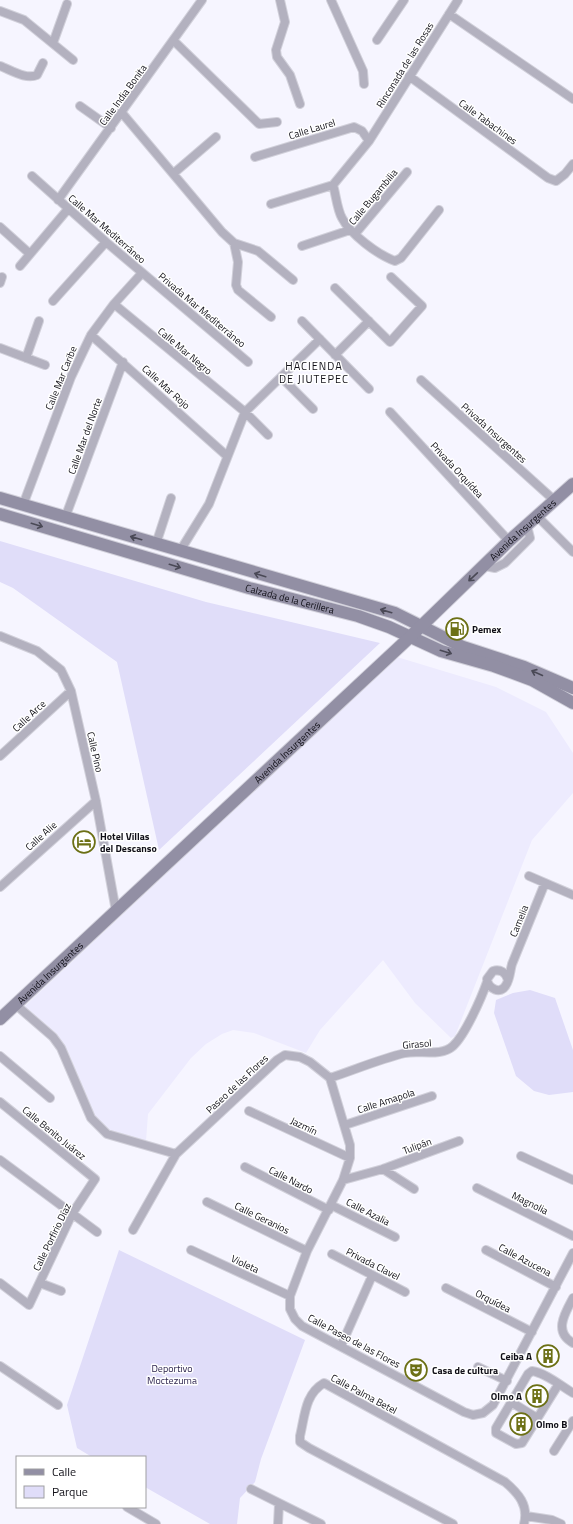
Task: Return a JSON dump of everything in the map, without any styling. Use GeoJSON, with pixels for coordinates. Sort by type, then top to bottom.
{"type":"FeatureCollection","features":[{"type":"Feature","properties":{"kind":"street","name":"Calle India Bonita"},"geometry":{"type":"LineString","coordinates":[[58,200],[174,42],[202,0]]}},
{"type":"Feature","properties":{"kind":"street"},"geometry":{"type":"LineString","coordinates":[[280,0],[285,22],[276,50],[277,57],[290,75],[300,104]]}},
{"type":"Feature","properties":{"kind":"street"},"geometry":{"type":"LineString","coordinates":[[331,0],[363,71],[364,84]]}},
{"type":"Feature","properties":{"kind":"street"},"geometry":{"type":"LineString","coordinates":[[377,40],[404,0]]}},
{"type":"Feature","properties":{"kind":"street","name":"Rinconada de las Rosas"},"geometry":{"type":"LineString","coordinates":[[333,185],[369,141],[458,0]]}},
{"type":"Feature","properties":{"kind":"street"},"geometry":{"type":"LineString","coordinates":[[53,43],[67,4]]}},
{"type":"Feature","properties":{"kind":"street"},"geometry":{"type":"LineString","coordinates":[[0,11],[24,20],[73,60]]}},
{"type":"Feature","properties":{"kind":"street"},"geometry":{"type":"LineString","coordinates":[[449,14],[573,98]]}},
{"type":"Feature","properties":{"kind":"street"},"geometry":{"type":"LineString","coordinates":[[174,42],[259,124],[277,122]]}},
{"type":"Feature","properties":{"kind":"street"},"geometry":{"type":"LineString","coordinates":[[0,66],[33,77],[37,75],[43,63]]}},
{"type":"Feature","properties":{"kind":"street","name":"Calle Tabachines"},"geometry":{"type":"LineString","coordinates":[[409,76],[548,178],[556,181],[565,174],[573,164]]}},
{"type":"Feature","properties":{"kind":"street"},"geometry":{"type":"LineString","coordinates":[[80,106],[110,128]]}},
{"type":"Feature","properties":{"kind":"street"},"geometry":{"type":"LineString","coordinates":[[122,113],[174,173],[222,232],[234,243],[258,251],[293,280]]}},
{"type":"Feature","properties":{"kind":"street","name":"Calle Laurel"},"geometry":{"type":"LineString","coordinates":[[255,157],[354,127],[362,131],[369,141]]}},
{"type":"Feature","properties":{"kind":"street"},"geometry":{"type":"LineString","coordinates":[[174,173],[216,137]]}},
{"type":"Feature","properties":{"kind":"street","name":"Calle Bugambilia"},"geometry":{"type":"LineString","coordinates":[[302,246],[352,232],[407,172]]}},
{"type":"Feature","properties":{"kind":"street"},"geometry":{"type":"LineString","coordinates":[[32,176],[58,200]]}},
{"type":"Feature","properties":{"kind":"street"},"geometry":{"type":"LineString","coordinates":[[271,204],[333,185],[341,218],[352,232],[384,258],[395,261],[402,258],[439,210]]}},
{"type":"Feature","properties":{"kind":"street","name":"Calle Mar Mediterráneo"},"geometry":{"type":"LineString","coordinates":[[58,200],[142,273]]}},
{"type":"Feature","properties":{"kind":"street"},"geometry":{"type":"LineString","coordinates":[[20,266],[68,209]]}},
{"type":"Feature","properties":{"kind":"street"},"geometry":{"type":"LineString","coordinates":[[0,227],[30,254]]}},
{"type":"Feature","properties":{"kind":"street"},"geometry":{"type":"LineString","coordinates":[[53,301],[106,242]]}},
{"type":"Feature","properties":{"kind":"street"},"geometry":{"type":"LineString","coordinates":[[234,243],[238,262],[236,285],[238,290],[271,317]]}},
{"type":"Feature","properties":{"kind":"street","name":"Calle Mar Caribe"},"geometry":{"type":"LineString","coordinates":[[23,505],[71,377],[90,335],[114,304],[142,273]]}},
{"type":"Feature","properties":{"kind":"street","name":"Privada Mar Mediterráneo"},"geometry":{"type":"LineString","coordinates":[[142,273],[248,362]]}},
{"type":"Feature","properties":{"kind":"street"},"geometry":{"type":"LineString","coordinates":[[335,288],[390,342],[422,306],[390,277]]}},
{"type":"Feature","properties":{"kind":"street","name":"Calle Mar Negro"},"geometry":{"type":"LineString","coordinates":[[114,304],[245,412],[268,435]]}},
{"type":"Feature","properties":{"kind":"street"},"geometry":{"type":"LineString","coordinates":[[26,358],[39,321]]}},
{"type":"Feature","properties":{"kind":"street"},"geometry":{"type":"LineString","coordinates":[[302,321],[369,389]]}},
{"type":"Feature","properties":{"kind":"street"},"geometry":{"type":"LineString","coordinates":[[335,355],[369,321]]}},
{"type":"Feature","properties":{"kind":"street","name":"Calle Mar Rojo"},"geometry":{"type":"LineString","coordinates":[[90,335],[123,362],[227,456]]}},
{"type":"Feature","properties":{"kind":"street"},"geometry":{"type":"LineString","coordinates":[[180,551],[209,504],[245,412],[320,339]]}},
{"type":"Feature","properties":{"kind":"street"},"geometry":{"type":"LineString","coordinates":[[0,348],[45,365]]}},
{"type":"Feature","properties":{"kind":"street","name":"Calle Mar del Norte"},"geometry":{"type":"LineString","coordinates":[[65,518],[123,362]]}},
{"type":"Feature","properties":{"kind":"street"},"geometry":{"type":"LineString","coordinates":[[281,377],[313,409]]}},
{"type":"Feature","properties":{"kind":"street","name":"Privada Insurgentes"},"geometry":{"type":"LineString","coordinates":[[421,380],[554,500]]}},
{"type":"Feature","properties":{"kind":"street","name":"Privada Orquídea"},"geometry":{"type":"LineString","coordinates":[[390,412],[509,541]]}},
{"type":"Feature","properties":{"kind":"street","name":"Avenida Insurgentes"},"geometry":{"type":"LineString","coordinates":[[0,1019],[410,637],[485,566],[509,541],[573,484]]}},
{"type":"Feature","properties":{"kind":"street","name":"Calzada de la Cerillera"},"geometry":{"type":"LineString","coordinates":[[0,498],[394,613],[422,625],[435,634],[463,647],[524,667],[573,688]]}},
{"type":"Feature","properties":{"kind":"street"},"geometry":{"type":"LineString","coordinates":[[156,544],[171,498]]}},
{"type":"Feature","properties":{"kind":"street","name":"Calzada de la Cerillera"},"geometry":{"type":"LineString","coordinates":[[0,514],[249,588],[358,616],[441,651],[494,666],[532,680],[573,703]]}},
{"type":"Feature","properties":{"kind":"street"},"geometry":{"type":"LineString","coordinates":[[538,516],[573,552]]}},
{"type":"Feature","properties":{"kind":"street"},"geometry":{"type":"LineString","coordinates":[[485,566],[495,568],[505,563],[530,538],[527,526]]}},
{"type":"Feature","properties":{"kind":"street","name":"Calle Pino"},"geometry":{"type":"LineString","coordinates":[[0,636],[37,651],[61,670],[71,691],[96,800],[116,911]]}},
{"type":"Feature","properties":{"kind":"street","name":"Calle Arce"},"geometry":{"type":"LineString","coordinates":[[0,756],[71,691]]}},
{"type":"Feature","properties":{"kind":"street","name":"Calle Alie"},"geometry":{"type":"LineString","coordinates":[[0,887],[96,800]]}},
{"type":"Feature","properties":{"kind":"street"},"geometry":{"type":"LineString","coordinates":[[529,876],[573,895]]}},
{"type":"Feature","properties":{"kind":"street","name":"Camelia"},"geometry":{"type":"LineString","coordinates":[[508,980],[512,966],[545,883]]}},
{"type":"Feature","properties":{"kind":"street"},"geometry":{"type":"LineString","coordinates":[[494,990],[488,982],[488,976],[493,971],[502,971],[512,966]]}},
{"type":"Feature","properties":{"kind":"street"},"geometry":{"type":"LineString","coordinates":[[481,998],[494,990],[503,989],[508,980],[502,971]]}},
{"type":"Feature","properties":{"kind":"street","name":"Girasol"},"geometry":{"type":"LineString","coordinates":[[330,1078],[406,1053],[442,1052],[452,1047],[459,1038],[488,982]]}},
{"type":"Feature","properties":{"kind":"street"},"geometry":{"type":"LineString","coordinates":[[16,1005],[53,1037],[61,1048],[91,1118],[99,1128],[107,1134],[176,1154],[133,1230]]}},
{"type":"Feature","properties":{"kind":"street","name":"Paseo de las Flores"},"geometry":{"type":"LineString","coordinates":[[176,1154],[277,1060],[285,1055],[300,1057],[310,1062],[330,1078]]}},
{"type":"Feature","properties":{"kind":"street"},"geometry":{"type":"LineString","coordinates":[[0,1056],[50,1098]]}},
{"type":"Feature","properties":{"kind":"street"},"geometry":{"type":"LineString","coordinates":[[290,1296],[307,1252],[343,1180],[350,1158],[350,1145],[345,1125],[330,1078]]}},
{"type":"Feature","properties":{"kind":"street","name":"Calle Amapola"},"geometry":{"type":"LineString","coordinates":[[345,1125],[432,1096]]}},
{"type":"Feature","properties":{"kind":"street","name":"Calle Benito Juárez"},"geometry":{"type":"LineString","coordinates":[[0,1102],[95,1179]]}},
{"type":"Feature","properties":{"kind":"street","name":"Jazmín"},"geometry":{"type":"LineString","coordinates":[[249,1111],[350,1158]]}},
{"type":"Feature","properties":{"kind":"street","name":"Tulipán"},"geometry":{"type":"LineString","coordinates":[[343,1180],[383,1169],[459,1141]]}},
{"type":"Feature","properties":{"kind":"street"},"geometry":{"type":"LineString","coordinates":[[521,1156],[573,1180]]}},
{"type":"Feature","properties":{"kind":"street"},"geometry":{"type":"LineString","coordinates":[[0,1160],[97,1232]]}},
{"type":"Feature","properties":{"kind":"street","name":"Calle Nardo"},"geometry":{"type":"LineString","coordinates":[[245,1167],[330,1207]]}},
{"type":"Feature","properties":{"kind":"street"},"geometry":{"type":"LineString","coordinates":[[383,1169],[414,1189]]}},
{"type":"Feature","properties":{"kind":"street","name":"Calle Porfirio Díaz"},"geometry":{"type":"LineString","coordinates":[[0,1283],[29,1305],[72,1214],[95,1179]]}},
{"type":"Feature","properties":{"kind":"street","name":"Magnolia"},"geometry":{"type":"LineString","coordinates":[[477,1188],[573,1236]]}},
{"type":"Feature","properties":{"kind":"street","name":"Calle Geranios"},"geometry":{"type":"LineString","coordinates":[[207,1202],[307,1252]]}},
{"type":"Feature","properties":{"kind":"street","name":"Calle Azalia"},"geometry":{"type":"LineString","coordinates":[[330,1207],[395,1237]]}},
{"type":"Feature","properties":{"kind":"street","name":"Violeta"},"geometry":{"type":"LineString","coordinates":[[191,1250],[290,1296]]}},
{"type":"Feature","properties":{"kind":"street","name":"Calle Azucena"},"geometry":{"type":"LineString","coordinates":[[486,1250],[556,1287]]}},
{"type":"Feature","properties":{"kind":"street","name":"Calle Paseo de las Flores"},"geometry":{"type":"LineString","coordinates":[[290,1296],[290,1309],[295,1319],[302,1326],[464,1412],[473,1414],[483,1413],[493,1405],[507,1381],[573,1253]]}},
{"type":"Feature","properties":{"kind":"street","name":"Privada Clavel"},"geometry":{"type":"LineString","coordinates":[[332,1254],[372,1276],[406,1292]]}},
{"type":"Feature","properties":{"kind":"street"},"geometry":{"type":"LineString","coordinates":[[341,1346],[372,1276]]}},
{"type":"Feature","properties":{"kind":"street"},"geometry":{"type":"LineString","coordinates":[[40,1283],[61,1291]]}},
{"type":"Feature","properties":{"kind":"street","name":"Orquídea"},"geometry":{"type":"LineString","coordinates":[[446,1288],[532,1332]]}},
{"type":"Feature","properties":{"kind":"street"},"geometry":{"type":"LineString","coordinates":[[573,1298],[564,1313],[561,1325],[563,1334],[573,1343]]}},
{"type":"Feature","properties":{"kind":"street"},"geometry":{"type":"LineString","coordinates":[[0,1366],[58,1405]]}},
{"type":"Feature","properties":{"kind":"street"},"geometry":{"type":"LineString","coordinates":[[478,1367],[507,1381]]}},
{"type":"Feature","properties":{"kind":"street"},"geometry":{"type":"LineString","coordinates":[[558,1385],[522,1443],[516,1444],[499,1435],[496,1428],[511,1402],[532,1371],[537,1372],[573,1394]]}},
{"type":"Feature","properties":{"kind":"street","name":"Calle Palma Betel"},"geometry":{"type":"LineString","coordinates":[[452,1524],[300,1442],[300,1436],[310,1395],[314,1389],[324,1383],[505,1482],[518,1493],[525,1508],[525,1520]]}},
{"type":"Feature","properties":{"kind":"street"},"geometry":{"type":"LineString","coordinates":[[511,1402],[538,1418]]}},
{"type":"Feature","properties":{"kind":"street"},"geometry":{"type":"LineString","coordinates":[[554,1451],[573,1421]]}},
{"type":"Feature","properties":{"kind":"street"},"geometry":{"type":"LineString","coordinates":[[251,1489],[320,1524]]}},
{"type":"Feature","properties":{"kind":"street"},"geometry":{"type":"LineString","coordinates":[[278,1524],[279,1504]]}},
{"type":"Feature","properties":{"kind":"street"},"geometry":{"type":"LineString","coordinates":[[128,1508],[145,1521],[156,1524]]}},
{"type":"Feature","properties":{"kind":"street"},"geometry":{"type":"LineString","coordinates":[[525,1520],[552,1520],[561,1524]]}},
{"type":"Feature","properties":{"kind":"shaded area"},"geometry":{"type":"Polygon","coordinates":[[[397,657],[496,687],[546,712],[573,753],[573,793],[532,840],[455,1036],[451,1038],[415,1003],[383,960],[320,1030],[306,1053],[254,1033],[233,1030],[222,1034],[206,1044],[191,1058],[148,1114],[146,1141],[110,1131],[92,1113],[70,1056],[60,1040],[24,1007],[397,657]]]}},
{"type":"Feature","properties":{"kind":"green space"},"geometry":{"type":"Polygon","coordinates":[[[0,541],[206,602],[380,643],[159,850],[117,662],[13,588],[0,582],[0,541]]]}},
{"type":"Feature","properties":{"kind":"green space"},"geometry":{"type":"Polygon","coordinates":[[[530,990],[555,998],[573,1050],[573,1092],[549,1095],[534,1091],[516,1076],[494,1013],[496,1000],[513,993],[530,990]]]}},
{"type":"Feature","properties":{"kind":"green space","name":"Deportivo Moctezuma"},"geometry":{"type":"Polygon","coordinates":[[[119,1250],[305,1340],[261,1459],[255,1482],[240,1498],[237,1524],[210,1524],[146,1488],[146,1456],[90,1456],[77,1448],[67,1405],[119,1250]]]}},
{"type":"Feature","properties":{"kind":"place","name":"Pemex"},"geometry":{"type":"Point","coordinates":[457,629]}},
{"type":"Feature","properties":{"kind":"place","name":"Hotel Villas del Descanso"},"geometry":{"type":"Point","coordinates":[84,842]}},
{"type":"Feature","properties":{"kind":"place","name":"Ceiba A"},"geometry":{"type":"Point","coordinates":[548,1356]}},
{"type":"Feature","properties":{"kind":"place","name":"Casa de cultura"},"geometry":{"type":"Point","coordinates":[416,1370]}},
{"type":"Feature","properties":{"kind":"place","name":"Olmo A"},"geometry":{"type":"Point","coordinates":[537,1396]}},
{"type":"Feature","properties":{"kind":"place","name":"Olmo B"},"geometry":{"type":"Point","coordinates":[521,1424]}},
{"type":"Feature","properties":{"kind":"district","name":"HACIENDA DE JIUTEPEC"},"geometry":{"type":"Point","coordinates":[314,372]}}]}
